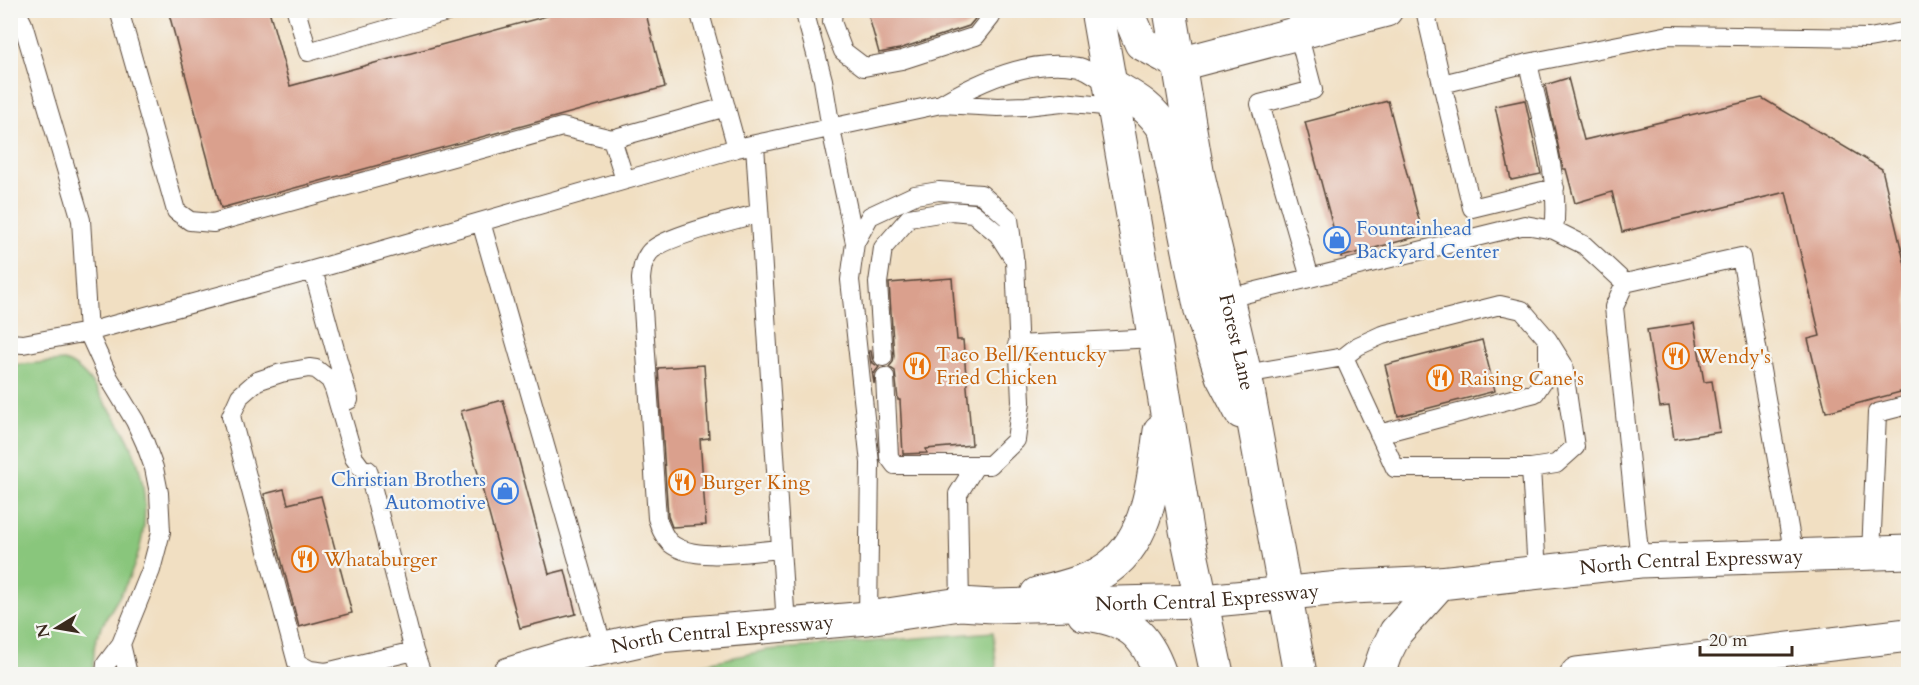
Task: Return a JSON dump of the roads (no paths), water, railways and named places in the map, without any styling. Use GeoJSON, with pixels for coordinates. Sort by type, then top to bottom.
{"type":"FeatureCollection","features":[{"type":"Feature","properties":{"kind":"main road"},"geometry":{"type":"LineString","coordinates":[[1097,10],[1186,530],[1217,675]]}},
{"type":"Feature","properties":{"kind":"main road"},"geometry":{"type":"LineString","coordinates":[[1127,10],[1141,43],[1179,64],[1298,33],[1340,16],[1386,10]]}},
{"type":"Feature","properties":{"kind":"main road","name":"Forest Lane"},"geometry":{"type":"LineString","coordinates":[[1170,10],[1197,171],[1245,375],[1287,594],[1300,675]]}},
{"type":"Feature","properties":{"kind":"main road"},"geometry":{"type":"LineString","coordinates":[[1113,96],[1144,104],[1165,130],[1201,311],[1222,376],[1258,446]]}},
{"type":"Feature","properties":{"kind":"main road"},"geometry":{"type":"LineString","coordinates":[[993,606],[1064,587],[1102,572],[1126,552],[1143,521],[1152,491],[1161,424],[1157,351]]}},
{"type":"Feature","properties":{"kind":"main road","name":"North Central Expressway"},"geometry":{"type":"LineString","coordinates":[[509,675],[569,656],[658,636],[868,618],[960,604],[993,606],[1203,601],[1351,587],[1440,583],[1640,561],[1908,552]]}},
{"type":"Feature","properties":{"kind":"main road"},"geometry":{"type":"LineString","coordinates":[[1378,675],[1396,632],[1440,583]]}},
{"type":"Feature","properties":{"kind":"main road"},"geometry":{"type":"LineString","coordinates":[[993,606],[1105,616],[1125,623],[1142,638],[1153,654],[1160,675]]}},
{"type":"Feature","properties":{"kind":"main road"},"geometry":{"type":"LineString","coordinates":[[1577,675],[1908,635]]}},
{"type":"Feature","properties":{"kind":"lane"},"geometry":{"type":"LineString","coordinates":[[16,10],[23,24],[81,220],[88,332],[109,378],[135,421],[145,443],[154,468],[159,493],[161,532],[151,570],[121,644],[106,664],[105,675]]}},
{"type":"Feature","properties":{"kind":"lane"},"geometry":{"type":"LineString","coordinates":[[119,10],[176,211],[190,221],[213,223],[562,128],[612,139],[726,107]]}},
{"type":"Feature","properties":{"kind":"lane"},"geometry":{"type":"LineString","coordinates":[[296,10],[308,52],[454,10]]}},
{"type":"Feature","properties":{"kind":"lane"},"geometry":{"type":"LineString","coordinates":[[699,10],[726,107],[746,146],[759,213],[786,625]]}},
{"type":"Feature","properties":{"kind":"lane"},"geometry":{"type":"LineString","coordinates":[[804,10],[823,80],[855,243],[850,280],[870,463],[868,618]]}},
{"type":"Feature","properties":{"kind":"lane"},"geometry":{"type":"LineString","coordinates":[[833,10],[832,22],[843,51],[864,67],[902,60],[976,36],[991,17],[990,10]]}},
{"type":"Feature","properties":{"kind":"lane"},"geometry":{"type":"LineString","coordinates":[[1425,10],[1472,208],[1555,188]]}},
{"type":"Feature","properties":{"kind":"lane"},"geometry":{"type":"LineString","coordinates":[[1442,84],[1528,63],[1669,35],[1869,38],[1908,31]]}},
{"type":"Feature","properties":{"kind":"lane"},"geometry":{"type":"LineString","coordinates":[[1298,33],[1312,90],[1260,104],[1310,278]]}},
{"type":"Feature","properties":{"kind":"lane"},"geometry":{"type":"LineString","coordinates":[[1528,63],[1555,188],[1557,211],[1554,231]]}},
{"type":"Feature","properties":{"kind":"lane"},"geometry":{"type":"LineString","coordinates":[[941,105],[971,87],[1048,64],[1081,67],[1113,96]]}},
{"type":"Feature","properties":{"kind":"lane"},"geometry":{"type":"LineString","coordinates":[[10,343],[23,344],[88,332],[746,146],[941,105],[1026,106],[1113,96]]}},
{"type":"Feature","properties":{"kind":"lane"},"geometry":{"type":"LineString","coordinates":[[612,139],[624,180]]}},
{"type":"Feature","properties":{"kind":"lane"},"geometry":{"type":"LineString","coordinates":[[855,243],[870,216],[915,195],[939,190],[981,194],[1009,219],[1015,261],[1021,402],[1016,440],[990,465],[895,465],[889,457],[885,377]]}},
{"type":"Feature","properties":{"kind":"lane"},"geometry":{"type":"LineString","coordinates":[[883,357],[878,283],[883,248],[909,218],[951,211],[973,213],[998,234],[1015,261]]}},
{"type":"Feature","properties":{"kind":"lane"},"geometry":{"type":"LineString","coordinates":[[759,213],[669,240],[651,251],[643,264],[641,279],[657,518],[661,531],[669,542],[688,552],[706,554],[781,549]]}},
{"type":"Feature","properties":{"kind":"lane"},"geometry":{"type":"LineString","coordinates":[[481,222],[603,648]]}},
{"type":"Feature","properties":{"kind":"lane"},"geometry":{"type":"LineString","coordinates":[[1228,298],[1525,225],[1554,231],[1584,245],[1625,283]]}},
{"type":"Feature","properties":{"kind":"lane"},"geometry":{"type":"LineString","coordinates":[[1625,283],[1741,257],[1794,556]]}},
{"type":"Feature","properties":{"kind":"lane"},"geometry":{"type":"LineString","coordinates":[[313,270],[422,675]]}},
{"type":"Feature","properties":{"kind":"lane"},"geometry":{"type":"LineString","coordinates":[[1625,283],[1614,307],[1640,561]]}},
{"type":"Feature","properties":{"kind":"lane"},"geometry":{"type":"LineString","coordinates":[[1245,375],[1344,357],[1358,346],[1382,335],[1500,305],[1522,310],[1548,340],[1563,364],[1575,447],[1556,464],[1531,468],[1395,468],[1344,357]]}},
{"type":"Feature","properties":{"kind":"lane"},"geometry":{"type":"LineString","coordinates":[[1379,434],[1534,393],[1548,373],[1548,340]]}},
{"type":"Feature","properties":{"kind":"lane"},"geometry":{"type":"LineString","coordinates":[[1017,345],[1157,351]]}},
{"type":"Feature","properties":{"kind":"lane"},"geometry":{"type":"LineString","coordinates":[[371,481],[354,458],[334,389],[330,380],[323,373],[309,368],[281,373],[257,381],[240,396],[231,416],[297,663],[310,670],[326,672],[414,651]]}},
{"type":"Feature","properties":{"kind":"lane"},"geometry":{"type":"LineString","coordinates":[[1871,554],[1877,413],[1908,405]]}},
{"type":"Feature","properties":{"kind":"lane"},"geometry":{"type":"LineString","coordinates":[[869,490],[889,457]]}},
{"type":"Feature","properties":{"kind":"lane"},"geometry":{"type":"LineString","coordinates":[[960,604],[958,494],[976,465]]}},
{"type":"Feature","properties":{"kind":"lane"},"geometry":{"type":"LineString","coordinates":[[1531,468],[1537,573]]}},
{"type":"Feature","properties":{"kind":"lane"},"geometry":{"type":"LineString","coordinates":[[121,644],[128,675]]}},
{"type":"Feature","properties":{"kind":"place","name":"Fountainhead Backyard Center"},"geometry":{"type":"Point","coordinates":[1337,240]}},
{"type":"Feature","properties":{"kind":"place","name":"Wendy's"},"geometry":{"type":"Point","coordinates":[1676,356]}},
{"type":"Feature","properties":{"kind":"place","name":"Taco Bell/Kentucky Fried Chicken"},"geometry":{"type":"Point","coordinates":[917,366]}},
{"type":"Feature","properties":{"kind":"place","name":"Raising Cane's"},"geometry":{"type":"Point","coordinates":[1440,378]}},
{"type":"Feature","properties":{"kind":"place","name":"Burger King"},"geometry":{"type":"Point","coordinates":[682,482]}},
{"type":"Feature","properties":{"kind":"place","name":"Christian Brothers Automotive"},"geometry":{"type":"Point","coordinates":[505,491]}},
{"type":"Feature","properties":{"kind":"place","name":"Whataburger"},"geometry":{"type":"Point","coordinates":[305,559]}}]}
